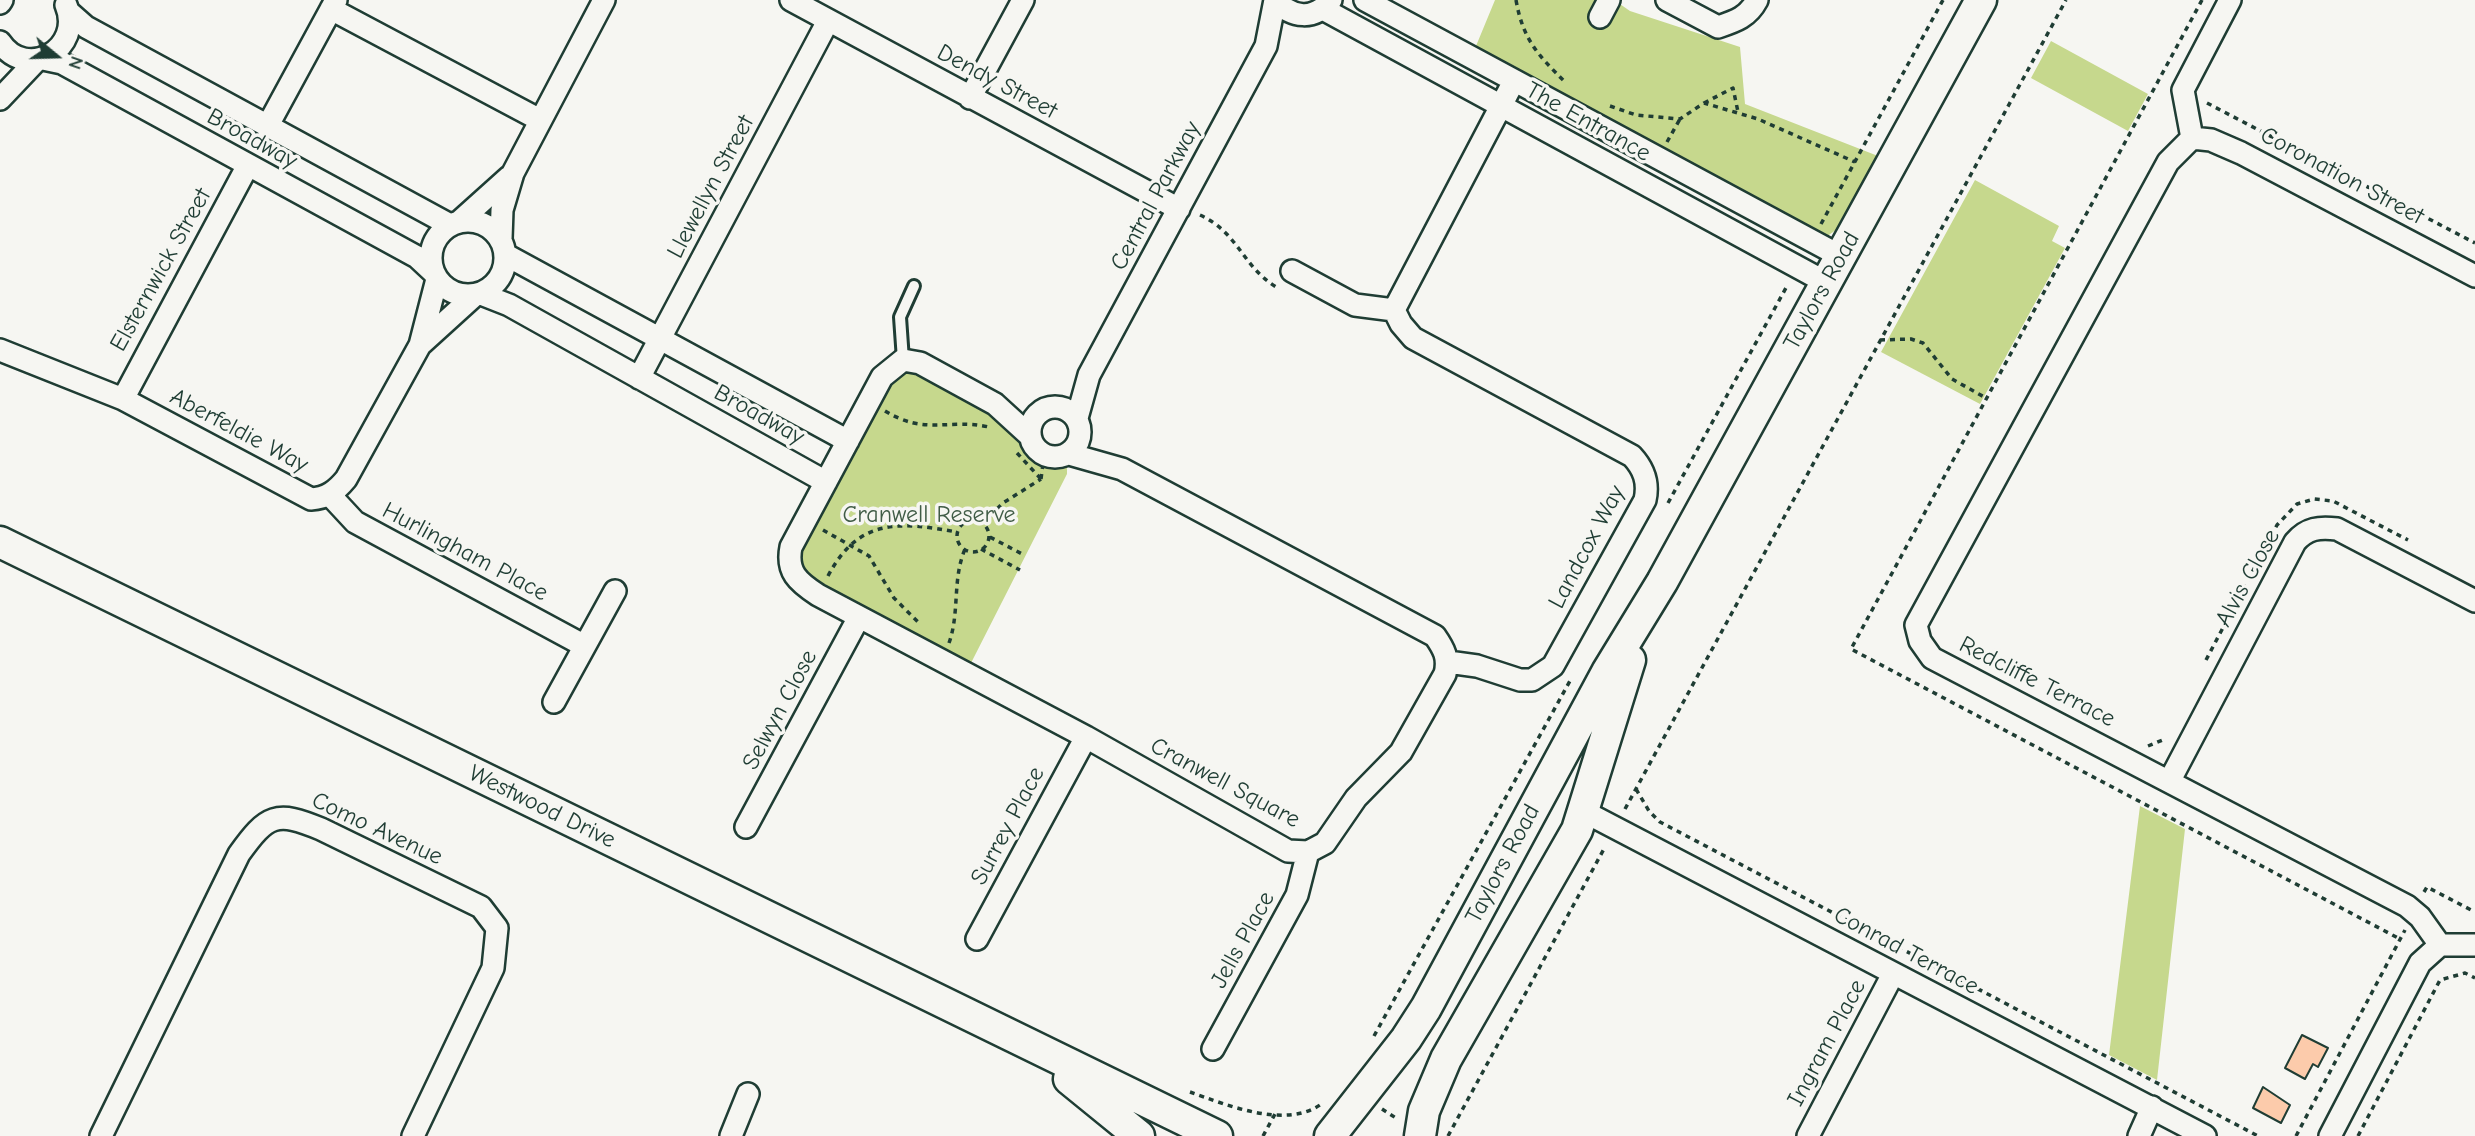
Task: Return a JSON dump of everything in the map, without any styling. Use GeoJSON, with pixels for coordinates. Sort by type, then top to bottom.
{"type":"FeatureCollection","features":[{"type":"Feature","properties":{"kind":"main road","name":"Taylors Road"},"geometry":{"type":"LineString","coordinates":[[1330,1136],[1406,1040],[1426,1008],[1606,672],[1661,582],[1981,0]]}},
{"type":"Feature","properties":{"kind":"main road","name":"Westwood Drive"},"geometry":{"type":"LineString","coordinates":[[0,542],[1217,1136]]}},
{"type":"Feature","properties":{"kind":"main road","name":"Westwood Drive"},"geometry":{"type":"LineString","coordinates":[[0,551],[71,578]]}},
{"type":"Feature","properties":{"kind":"main road","name":"Taylors Road"},"geometry":{"type":"LineString","coordinates":[[1420,1136],[1429,1098],[1446,1059],[1577,830],[1624,673],[1661,582]]}},
{"type":"Feature","properties":{"kind":"main road"},"geometry":{"type":"LineString","coordinates":[[1543,790],[1583,811]]}},
{"type":"Feature","properties":{"kind":"main road","name":"Westwood Drive"},"geometry":{"type":"LineString","coordinates":[[1012,1037],[1139,1136]]}},
{"type":"Feature","properties":{"kind":"street"},"geometry":{"type":"LineString","coordinates":[[513,173],[484,203],[435,240],[430,261],[435,275],[453,293],[477,295],[500,278],[502,210],[513,173],[604,0]]}},
{"type":"Feature","properties":{"kind":"street","name":"Dendy Street"},"geometry":{"type":"LineString","coordinates":[[791,0],[1179,209]]}},
{"type":"Feature","properties":{"kind":"street"},"geometry":{"type":"LineString","coordinates":[[970,98],[1023,0]]}},
{"type":"Feature","properties":{"kind":"street"},"geometry":{"type":"LineString","coordinates":[[1275,0],[1285,11],[1300,16],[1327,4]]}},
{"type":"Feature","properties":{"kind":"street","name":"Central Parkway"},"geometry":{"type":"LineString","coordinates":[[1079,425],[1089,375],[1268,43],[1275,0]]}},
{"type":"Feature","properties":{"kind":"street","name":"The Entrance"},"geometry":{"type":"LineString","coordinates":[[1365,0],[1842,257]]}},
{"type":"Feature","properties":{"kind":"street"},"geometry":{"type":"LineString","coordinates":[[1667,0],[1718,27],[1737,21],[1751,11],[1757,0]]}},
{"type":"Feature","properties":{"kind":"street"},"geometry":{"type":"LineString","coordinates":[[2188,141],[2183,90],[2230,0]]}},
{"type":"Feature","properties":{"kind":"street"},"geometry":{"type":"LineString","coordinates":[[0,99],[40,60],[62,46],[70,24],[66,4]]}},
{"type":"Feature","properties":{"kind":"street","name":"Broadway"},"geometry":{"type":"LineString","coordinates":[[66,4],[86,27],[267,127],[455,223]]}},
{"type":"Feature","properties":{"kind":"street"},"geometry":{"type":"LineString","coordinates":[[267,127],[334,4],[540,120]]}},
{"type":"Feature","properties":{"kind":"street","name":"The Entrance"},"geometry":{"type":"LineString","coordinates":[[1327,4],[1502,106],[1827,283]]}},
{"type":"Feature","properties":{"kind":"street","name":"Central Parkway"},"geometry":{"type":"LineString","coordinates":[[1268,43],[1300,16]]}},
{"type":"Feature","properties":{"kind":"street","name":"Llewellyn Street"},"geometry":{"type":"LineString","coordinates":[[639,378],[828,21]]}},
{"type":"Feature","properties":{"kind":"street","name":"Broadway"},"geometry":{"type":"LineString","coordinates":[[0,43],[13,56],[62,63],[247,167],[417,257],[435,275]]}},
{"type":"Feature","properties":{"kind":"street"},"geometry":{"type":"LineString","coordinates":[[1292,271],[1355,305],[1394,310],[1514,81]]}},
{"type":"Feature","properties":{"kind":"street","name":"Coronation Street"},"geometry":{"type":"LineString","coordinates":[[2188,141],[2211,140],[2241,153],[2475,276]]}},
{"type":"Feature","properties":{"kind":"street","name":"Redcliffe Terrace"},"geometry":{"type":"LineString","coordinates":[[2188,141],[2162,172],[1916,625],[1920,642],[1932,658],[2170,780],[2414,912],[2440,945]]}},
{"type":"Feature","properties":{"kind":"street","name":"Elsternwick Street"},"geometry":{"type":"LineString","coordinates":[[123,400],[247,167]]}},
{"type":"Feature","properties":{"kind":"street"},"geometry":{"type":"LineString","coordinates":[[455,223],[483,224],[503,247]]}},
{"type":"Feature","properties":{"kind":"street","name":"Broadway"},"geometry":{"type":"LineString","coordinates":[[503,247],[659,340],[848,441]]}},
{"type":"Feature","properties":{"kind":"street","name":"Aberfeldie Way"},"geometry":{"type":"LineString","coordinates":[[0,350],[123,400],[311,499],[329,494],[346,479],[420,345],[435,275]]}},
{"type":"Feature","properties":{"kind":"street","name":"Broadway"},"geometry":{"type":"LineString","coordinates":[[477,295],[509,305],[826,482]]}},
{"type":"Feature","properties":{"kind":"street","name":"Aberfeldie Way"},"geometry":{"type":"LineString","coordinates":[[420,345],[477,295]]}},
{"type":"Feature","properties":{"kind":"street","name":"Landcox Way"},"geometry":{"type":"LineString","coordinates":[[1394,310],[1413,338],[1632,456],[1642,467],[1648,487],[1645,500],[1553,666],[1532,680],[1520,680],[1477,666],[1448,663]]}},
{"type":"Feature","properties":{"kind":"street"},"geometry":{"type":"LineString","coordinates":[[903,360],[920,363],[995,404],[1066,409],[1122,469]]}},
{"type":"Feature","properties":{"kind":"street","name":"Cranwell Square"},"geometry":{"type":"LineString","coordinates":[[903,360],[882,376],[791,547],[788,560],[791,572],[800,583],[818,595],[859,617],[945,651],[1086,737],[1288,851],[1308,852],[1325,843],[1356,798],[1401,752],[1440,685],[1448,663]]}},
{"type":"Feature","properties":{"kind":"street","name":"Central Parkway"},"geometry":{"type":"LineString","coordinates":[[1046,409],[1089,375]]}},
{"type":"Feature","properties":{"kind":"street"},"geometry":{"type":"LineString","coordinates":[[995,404],[1021,440],[1032,444],[1044,456],[1061,457],[1069,454],[1075,448],[1079,425]]}},
{"type":"Feature","properties":{"kind":"street"},"geometry":{"type":"LineString","coordinates":[[1021,440],[1032,423],[1046,409]]}},
{"type":"Feature","properties":{"kind":"street"},"geometry":{"type":"LineString","coordinates":[[1069,454],[1122,469],[1435,636],[1444,648],[1448,663]]}},
{"type":"Feature","properties":{"kind":"street","name":"Hurlingham Place"},"geometry":{"type":"LineString","coordinates":[[329,494],[355,522],[583,645]]}},
{"type":"Feature","properties":{"kind":"street","name":"Alvis Close"},"geometry":{"type":"LineString","coordinates":[[2170,780],[2295,542],[2303,533],[2314,528],[2337,529],[2475,601]]}},
{"type":"Feature","properties":{"kind":"street"},"geometry":{"type":"LineString","coordinates":[[555,702],[583,645],[615,591]]}},
{"type":"Feature","properties":{"kind":"street","name":"Selwyn Close"},"geometry":{"type":"LineString","coordinates":[[747,827],[859,617]]}},
{"type":"Feature","properties":{"kind":"street","name":"Surrey Place"},"geometry":{"type":"LineString","coordinates":[[977,939],[1086,737]]}},
{"type":"Feature","properties":{"kind":"street","name":"Conrad Terrace"},"geometry":{"type":"LineString","coordinates":[[1583,811],[2205,1136]]}},
{"type":"Feature","properties":{"kind":"street","name":"Como Avenue"},"geometry":{"type":"LineString","coordinates":[[101,1136],[239,854],[266,821],[279,817],[294,818],[321,829],[481,907],[497,928],[493,968],[413,1136]]}},
{"type":"Feature","properties":{"kind":"street","name":"Jells Place"},"geometry":{"type":"LineString","coordinates":[[1213,1049],[1297,895],[1308,852]]}},
{"type":"Feature","properties":{"kind":"street"},"geometry":{"type":"LineString","coordinates":[[2330,1136],[2420,963],[2440,945],[2475,945]]}},
{"type":"Feature","properties":{"kind":"street","name":"Ingram Place"},"geometry":{"type":"LineString","coordinates":[[1808,1136],[1893,974]]}},
{"type":"Feature","properties":{"kind":"street"},"geometry":{"type":"LineString","coordinates":[[731,1136],[748,1094]]}},
{"type":"Feature","properties":{"kind":"street"},"geometry":{"type":"LineString","coordinates":[[2139,1136],[2152,1107]]}},
{"type":"Feature","properties":{"kind":"lane"},"geometry":{"type":"LineString","coordinates":[[903,360],[901,317],[914,286]]}},
{"type":"Feature","properties":{"kind":"path"},"geometry":{"type":"LineString","coordinates":[[1516,0],[1520,23],[1529,43],[1569,86]]}},
{"type":"Feature","properties":{"kind":"path"},"geometry":{"type":"LineString","coordinates":[[1448,1136],[2066,0]]}},
{"type":"Feature","properties":{"kind":"path"},"geometry":{"type":"LineString","coordinates":[[2202,0],[1851,649],[2400,939]]}},
{"type":"Feature","properties":{"kind":"path"},"geometry":{"type":"LineString","coordinates":[[2159,78],[2475,243]]}},
{"type":"Feature","properties":{"kind":"path"},"geometry":{"type":"LineString","coordinates":[[1605,104],[1636,115],[1680,119],[1733,88],[1739,113]]}},
{"type":"Feature","properties":{"kind":"path"},"geometry":{"type":"LineString","coordinates":[[1704,103],[1808,139],[1855,162]]}},
{"type":"Feature","properties":{"kind":"path"},"geometry":{"type":"LineString","coordinates":[[1179,209],[1202,215],[1225,228],[1259,276],[1283,291],[1292,271]]}},
{"type":"Feature","properties":{"kind":"path"},"geometry":{"type":"LineString","coordinates":[[1880,340],[1911,339],[1923,343],[1952,379],[1986,398]]}},
{"type":"Feature","properties":{"kind":"path"},"geometry":{"type":"LineString","coordinates":[[869,401],[898,419],[926,427],[977,424],[992,428]]}},
{"type":"Feature","properties":{"kind":"path"},"geometry":{"type":"LineString","coordinates":[[1021,440],[1020,460],[1041,479]]}},
{"type":"Feature","properties":{"kind":"path"},"geometry":{"type":"LineString","coordinates":[[1041,479],[1044,456]]}},
{"type":"Feature","properties":{"kind":"path"},"geometry":{"type":"LineString","coordinates":[[983,523],[1003,503],[1041,479]]}},
{"type":"Feature","properties":{"kind":"path"},"geometry":{"type":"LineString","coordinates":[[805,520],[869,556],[900,606],[920,624]]}},
{"type":"Feature","properties":{"kind":"path"},"geometry":{"type":"LineString","coordinates":[[957,533],[968,520],[983,523]]}},
{"type":"Feature","properties":{"kind":"path"},"geometry":{"type":"LineString","coordinates":[[983,523],[990,537],[1024,555]]}},
{"type":"Feature","properties":{"kind":"path"},"geometry":{"type":"LineString","coordinates":[[818,595],[836,562],[872,529],[891,524],[957,533]]}},
{"type":"Feature","properties":{"kind":"path"},"geometry":{"type":"LineString","coordinates":[[957,533],[959,542],[965,549],[973,552],[981,550],[1020,570]]}},
{"type":"Feature","properties":{"kind":"path"},"geometry":{"type":"LineString","coordinates":[[981,550],[990,537]]}},
{"type":"Feature","properties":{"kind":"path"},"geometry":{"type":"LineString","coordinates":[[945,651],[955,616],[956,578],[965,549]]}},
{"type":"Feature","properties":{"kind":"path"},"geometry":{"type":"LineString","coordinates":[[940,636],[945,651]]}},
{"type":"Feature","properties":{"kind":"path"},"geometry":{"type":"LineString","coordinates":[[1636,789],[1649,811],[1660,822],[2258,1136]]}},
{"type":"Feature","properties":{"kind":"path"},"geometry":{"type":"LineString","coordinates":[[2296,1136],[2427,887],[2475,912]]}},
{"type":"Feature","properties":{"kind":"path"},"geometry":{"type":"LineString","coordinates":[[2358,1136],[2440,980],[2465,973],[2475,978]]}},
{"type":"Feature","properties":{"kind":"path"},"geometry":{"type":"LineString","coordinates":[[1263,1136],[1275,1114]]}},
{"type":"Feature","properties":{"kind":"green space"},"geometry":{"type":"Polygon","coordinates":[[[1495,0],[1614,0],[1630,11],[1740,47],[1745,104],[1878,156],[1840,227],[1826,237],[1476,46],[1495,0]]]}},
{"type":"Feature","properties":{"kind":"green space"},"geometry":{"type":"Polygon","coordinates":[[[2051,41],[2148,94],[2128,131],[2031,78],[2051,41]]]}},
{"type":"Feature","properties":{"kind":"green space"},"geometry":{"type":"Polygon","coordinates":[[[1975,180],[2059,226],[2052,241],[2065,248],[1980,404],[1881,352],[1975,180]]]}},
{"type":"Feature","properties":{"kind":"green space","name":"Cranwell Reserve"},"geometry":{"type":"Polygon","coordinates":[[[897,370],[920,373],[999,418],[1035,460],[1043,463],[1067,461],[1067,474],[970,665],[810,580],[796,562],[796,542],[897,370]]]}},
{"type":"Feature","properties":{"kind":"green space"},"geometry":{"type":"Polygon","coordinates":[[[2140,806],[2185,829],[2157,1080],[2109,1055],[2140,806]]]}},
{"type":"Feature","properties":{"kind":"building"},"geometry":{"type":"Polygon","coordinates":[[[2302,1035],[2328,1048],[2318,1067],[2313,1064],[2305,1079],[2285,1068],[2302,1035]]]}},
{"type":"Feature","properties":{"kind":"building"},"geometry":{"type":"Polygon","coordinates":[[[2263,1087],[2290,1105],[2281,1123],[2253,1108],[2263,1087]]]}}]}
